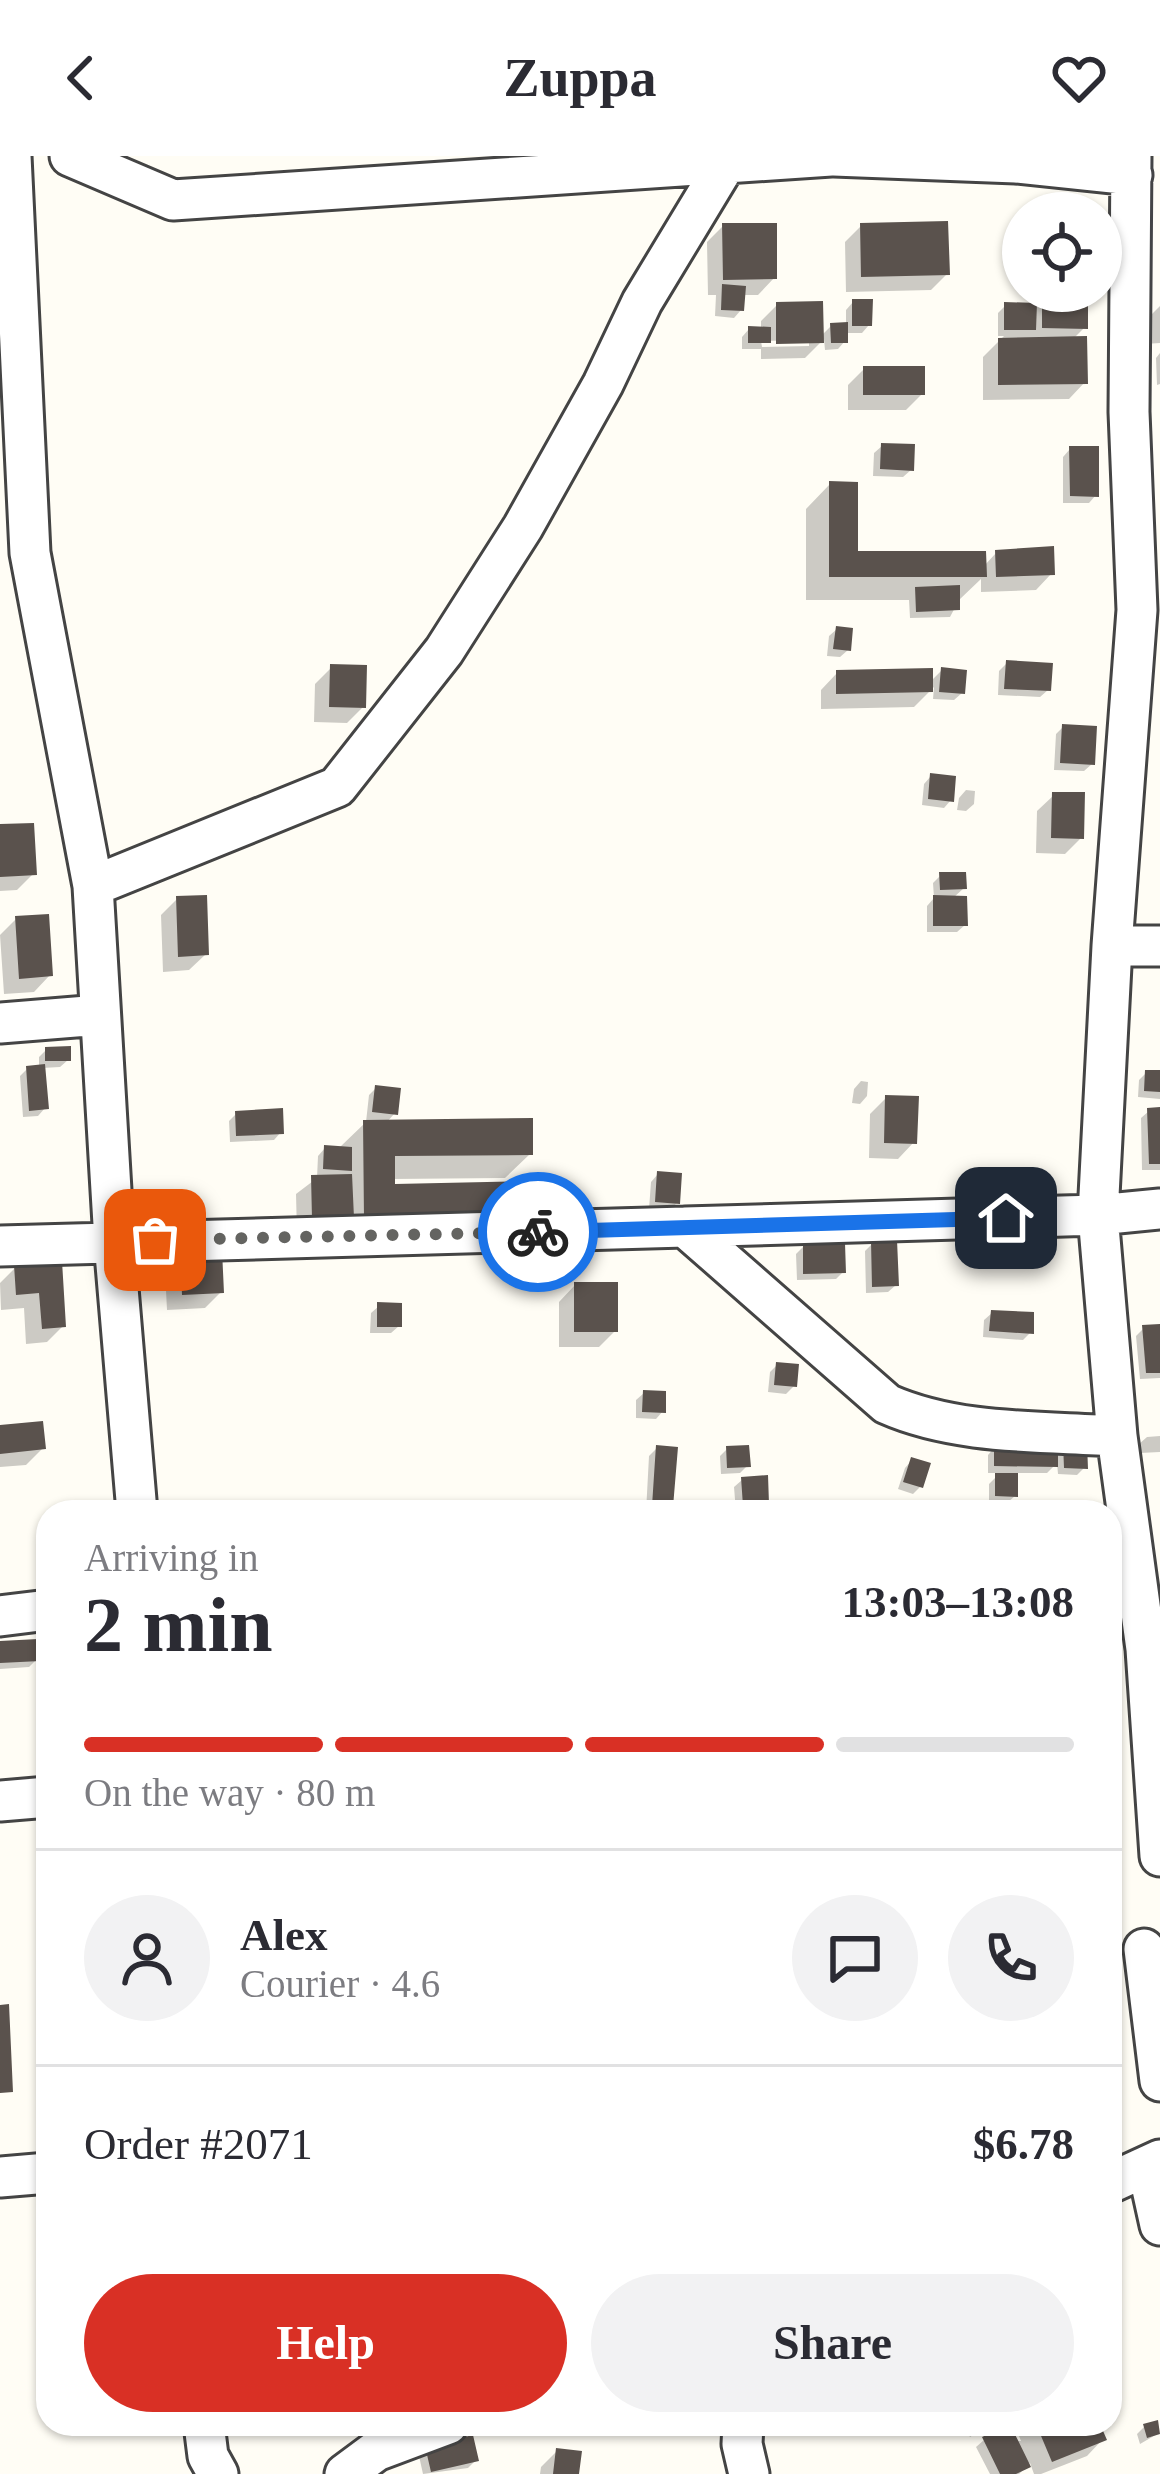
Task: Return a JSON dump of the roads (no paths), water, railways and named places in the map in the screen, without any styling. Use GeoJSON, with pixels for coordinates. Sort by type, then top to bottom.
{"type":"FeatureCollection","features":[{"type":"Feature","properties":{"kind":"street"},"geometry":{"type":"LineString","coordinates":[[11,156],[15,553],[93,886],[114,1241],[136,1500]]}},
{"type":"Feature","properties":{"kind":"street"},"geometry":{"type":"LineString","coordinates":[[70,156],[173,200],[832,156],[1132,165],[1145,412],[1137,610],[1142,806],[1112,946],[1097,1215],[1160,1856]]}},
{"type":"Feature","properties":{"kind":"street"},"geometry":{"type":"LineString","coordinates":[[93,886],[337,787],[444,651],[523,527],[603,384],[642,302],[726,163]]}},
{"type":"Feature","properties":{"kind":"street"},"geometry":{"type":"LineString","coordinates":[[1112,946],[1160,946]]}},
{"type":"Feature","properties":{"kind":"street"},"geometry":{"type":"LineString","coordinates":[[0,1023],[100,1016]]}},
{"type":"Feature","properties":{"kind":"street"},"geometry":{"type":"LineString","coordinates":[[0,1246],[1097,1215],[1160,1209]]}},
{"type":"Feature","properties":{"kind":"street"},"geometry":{"type":"LineString","coordinates":[[685,1227],[886,1405],[951,1424],[1118,1436]]}},
{"type":"Feature","properties":{"kind":"street"},"geometry":{"type":"LineString","coordinates":[[0,1616],[36,1612]]}},
{"type":"Feature","properties":{"kind":"street"},"geometry":{"type":"LineString","coordinates":[[0,1801],[36,1798]]}},
{"type":"Feature","properties":{"kind":"street"},"geometry":{"type":"LineString","coordinates":[[1144,1949],[1160,2081]]}},
{"type":"Feature","properties":{"kind":"street"},"geometry":{"type":"LineString","coordinates":[[1122,2178],[1154,2163],[1160,2225]]}},
{"type":"Feature","properties":{"kind":"street"},"geometry":{"type":"LineString","coordinates":[[0,2177],[36,2174]]}},
{"type":"Feature","properties":{"kind":"street"},"geometry":{"type":"LineString","coordinates":[[206,2436],[208,2456],[218,2474]]}},
{"type":"Feature","properties":{"kind":"street"},"geometry":{"type":"LineString","coordinates":[[345,2474],[376,2451],[416,2436]]}},
{"type":"Feature","properties":{"kind":"street"},"geometry":{"type":"LineString","coordinates":[[742,2436],[749,2474]]}}]}
